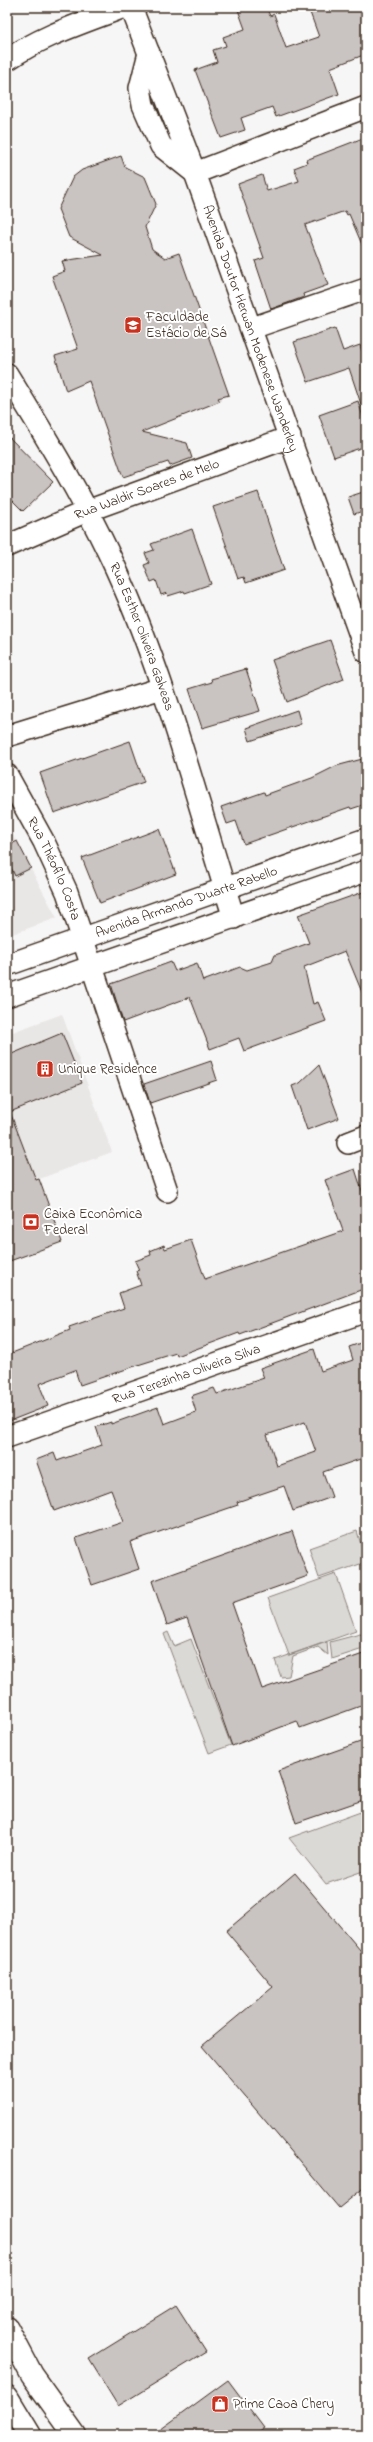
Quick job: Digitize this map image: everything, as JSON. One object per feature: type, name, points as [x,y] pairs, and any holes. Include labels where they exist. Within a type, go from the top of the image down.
[{"type":"main road","points":[[7,2328],[32,2375],[75,2435]]},
{"type":"main road","points":[[7,2397],[30,2435]]},
{"type":"street","points":[[7,60],[28,45],[124,7]]},
{"type":"street","name":"Avenida Doutor Herwan Modenese Wanderley","points":[[131,7],[195,173],[252,328],[364,642]]},
{"type":"street","points":[[195,173],[366,107]]},
{"type":"street","points":[[252,328],[366,289]]},
{"type":"street","name":"Rua Esther Oliveira Galveas","points":[[7,374],[87,511],[116,569],[162,688],[234,918]]},
{"type":"street","name":"Rua Waldir Soares de Melo","points":[[7,546],[87,511],[290,438]]},
{"type":"street","points":[[7,736],[162,688]]},
{"type":"street","name":"Rua Théofilo Costa","points":[[7,775],[50,856],[67,892],[167,1190]]},
{"type":"street","name":"Avenida Armando Duarte Rabello","points":[[7,965],[83,940],[224,888],[366,839]]},
{"type":"street","name":"Avenida Armando Duarte Rabello","points":[[7,996],[366,871]]},
{"type":"street","name":"Rua Terezinha Oliveira Silva","points":[[7,1437],[366,1311]]},
{"type":"shaded area","points":[[7,824],[57,918],[7,936]]},
{"type":"shaded area","points":[[62,1014],[112,1152],[7,1191],[7,1034]]},
{"type":"shaded area","points":[[357,1531],[366,1562],[319,1578],[309,1548]]},
{"type":"shaded area","points":[[336,1574],[356,1631],[289,1655],[268,1598]]},
{"type":"shaded area","points":[[168,1632],[174,1646],[191,1639],[231,1745],[209,1753],[164,1634]]},
{"type":"shaded area","points":[[360,1634],[366,1635],[366,1648],[332,1659],[330,1642]]},
{"type":"shaded area","points":[[327,1642],[328,1655],[318,1647],[293,1656],[289,1676],[281,1677],[275,1660]]},
{"type":"shaded area","points":[[366,1810],[366,1870],[326,1884],[289,1838]]},
{"type":"building","points":[[237,7],[266,7],[270,16],[274,14],[286,48],[319,37],[308,7],[366,7],[366,54],[330,68],[339,94],[276,117],[272,107],[241,118],[245,130],[221,138],[195,70],[217,62],[213,50],[226,46],[223,37],[245,29]]},
{"type":"building","points":[[363,138],[366,146],[366,254],[349,214],[347,215],[345,211],[305,225],[328,285],[303,294],[304,297],[271,309],[255,261],[264,258],[238,184],[262,175],[267,191],[299,181],[294,168],[307,163],[306,160]]},
{"type":"building","name":"Faculdade Estácio de Sá","points":[[121,156],[125,167],[145,177],[156,204],[145,227],[152,249],[165,258],[179,253],[229,395],[218,398],[220,401],[142,432],[187,443],[192,458],[170,466],[168,462],[123,477],[89,381],[66,391],[55,356],[78,349],[52,276],[65,271],[62,261],[103,255],[69,237],[58,209],[73,177],[82,170]]},
{"type":"building","points":[[335,328],[343,351],[360,345],[362,351],[366,350],[366,410],[363,410],[349,368],[308,382],[294,342]]},
{"type":"building","points":[[358,401],[366,426],[366,446],[334,457],[319,415]]},
{"type":"building","points":[[7,435],[53,482],[23,511],[7,495]]},
{"type":"building","points":[[366,491],[366,510],[354,514],[348,497]]},
{"type":"building","points":[[258,492],[284,570],[246,583],[244,577],[238,579],[213,507]]},
{"type":"building","points":[[192,529],[211,584],[185,593],[184,591],[168,596],[167,593],[161,595],[156,580],[151,582],[144,565],[149,563],[145,553],[154,550],[151,544]]},
{"type":"building","points":[[330,640],[344,679],[287,702],[272,660]]},
{"type":"building","points":[[246,669],[260,711],[202,728],[189,689],[212,682],[211,679]]},
{"type":"building","points":[[297,710],[301,724],[250,741],[246,728]]},
{"type":"building","points":[[130,741],[144,782],[54,813],[40,773]]},
{"type":"building","points":[[366,758],[366,804],[351,809],[350,807],[244,844],[236,821],[227,824],[221,807],[264,792],[265,795],[312,778],[336,766]]},
{"type":"building","points":[[159,829],[176,874],[100,903],[82,858]]},
{"type":"building","points":[[17,841],[31,868],[15,876],[7,859],[7,847]]},
{"type":"building","points":[[366,891],[366,1002],[345,951],[304,967],[313,1004],[318,1002],[326,1021],[244,1051],[239,1038],[210,1049],[190,997],[123,1022],[111,984],[171,962],[175,971],[197,963],[203,981],[240,967],[247,970],[272,962],[275,955],[309,943],[298,915]]},
{"type":"building","points":[[62,1033],[82,1083],[10,1112],[36,1180],[39,1179],[62,1242],[7,1262],[7,1056]]},
{"type":"building","points":[[211,1061],[217,1080],[150,1103],[144,1084]]},
{"type":"building","points":[[319,1065],[339,1118],[307,1130],[292,1086],[300,1083]]},
{"type":"building","points":[[355,1169],[366,1203],[366,1288],[240,1335],[239,1333],[177,1356],[176,1353],[80,1385],[75,1370],[39,1384],[48,1406],[7,1422],[7,1355],[70,1330],[69,1327],[124,1308],[119,1293],[141,1285],[136,1271],[139,1270],[135,1261],[151,1255],[150,1251],[164,1245],[165,1249],[191,1240],[205,1279],[343,1231],[325,1180]]},
{"type":"building","points":[[366,1341],[366,1457],[323,1472],[332,1497],[293,1511],[284,1486],[237,1502],[238,1505],[130,1542],[139,1569],[92,1585],[76,1538],[123,1522],[111,1490],[54,1511],[36,1460],[54,1453],[57,1461],[102,1445],[96,1427],[111,1422],[111,1424],[158,1407],[164,1424],[196,1412],[191,1396],[214,1388],[217,1394],[264,1378],[260,1368],[314,1349],[321,1371],[353,1360],[349,1347]],"holes":[[[305,1422],[316,1452],[277,1466],[267,1435]]]},
{"type":"building","points":[[292,1531],[308,1576],[232,1603],[262,1689],[366,1653],[366,1704],[300,1728],[297,1721],[232,1746],[187,1618],[167,1625],[152,1581]]},
{"type":"building","points":[[366,1740],[366,1799],[296,1823],[278,1771]]},
{"type":"building","points":[[295,1873],[366,1957],[366,2186],[339,2208],[202,2046],[273,1987],[226,1931]]},
{"type":"building","points":[[176,2305],[206,2352],[118,2406],[89,2359]]},
{"type":"building","name":"Prime Caoa Chery","points":[[228,2380],[264,2428],[253,2435],[153,2435]]},
{"type":"place","name":"Faculdade Estácio de Sá","points":[[133,325]]},
{"type":"place","name":"Unique Residence","points":[[45,1069]]},
{"type":"place","name":"Caixa Econômica Federal","points":[[31,1222]]},
{"type":"place","name":"Prime Caoa Chery","points":[[220,2404]]}]
